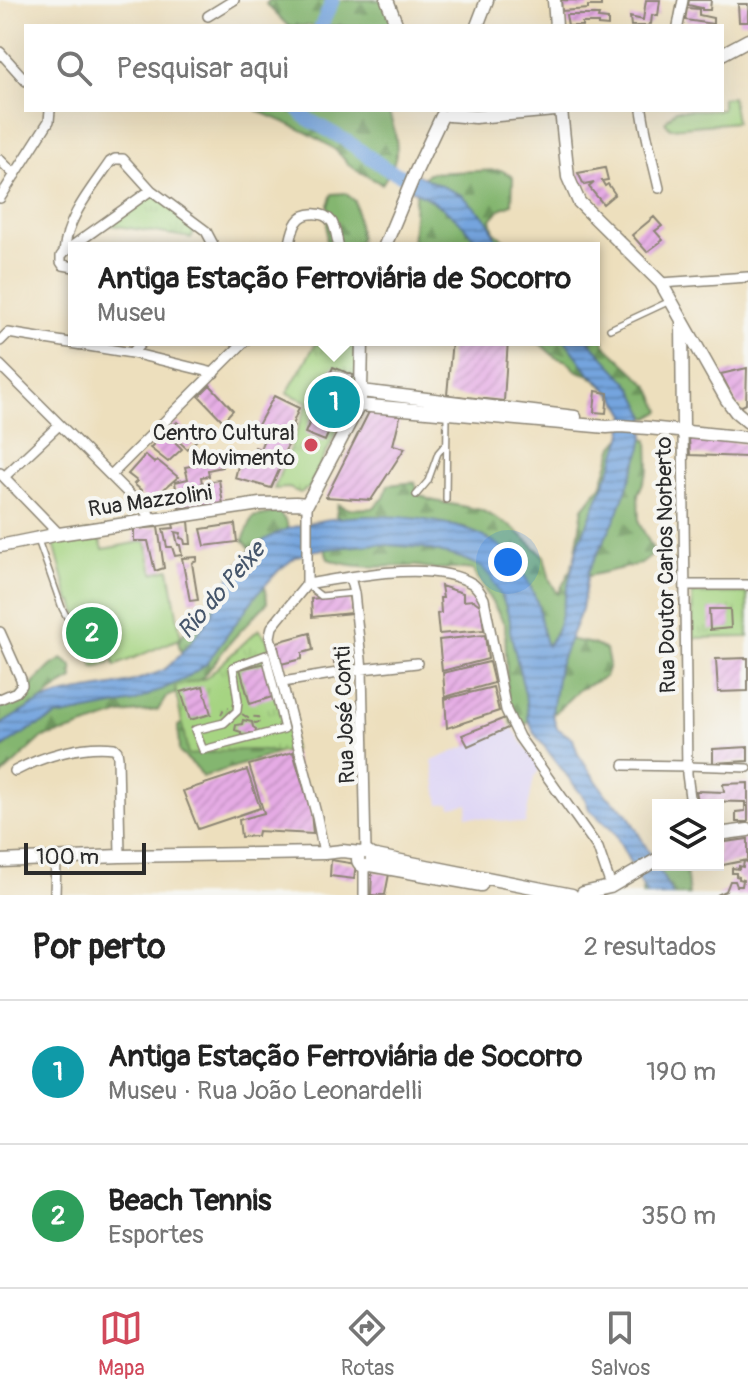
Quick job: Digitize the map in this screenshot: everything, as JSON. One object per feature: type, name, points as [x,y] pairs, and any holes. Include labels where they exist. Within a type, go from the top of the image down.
[{"type":"street","points":[[208,16],[234,0]]},
{"type":"street","points":[[387,0],[396,24]]},
{"type":"street","points":[[478,24],[487,0]]},
{"type":"street","points":[[554,0],[556,24]]},
{"type":"street","points":[[678,24],[683,0]]},
{"type":"street","points":[[724,53],[748,40]]},
{"type":"street","points":[[0,52],[24,79]]},
{"type":"street","points":[[0,198],[49,121],[50,112]]},
{"type":"street","points":[[387,242],[442,117],[534,112]]},
{"type":"street","points":[[558,112],[568,177],[579,202],[661,283],[727,400],[748,422]]},
{"type":"street","points":[[642,112],[659,188]]},
{"type":"street","points":[[68,265],[60,259],[68,229],[110,162],[115,159],[123,159],[151,190],[206,231],[212,242]]},
{"type":"street","points":[[0,160],[15,175]]},
{"type":"street","points":[[78,242],[151,190]]},
{"type":"street","points":[[291,242],[296,223],[303,215],[313,214],[323,214],[332,222],[337,242]]},
{"type":"street","points":[[64,252],[68,249]]},
{"type":"street","points":[[661,283],[748,277]]},
{"type":"street","name":"Rua Doutor Carlos Norberto","points":[[682,323],[687,766],[690,799]]},
{"type":"street","points":[[0,341],[4,332],[68,342]]},
{"type":"street","points":[[89,346],[214,373]]},
{"type":"street","points":[[132,353],[138,346]]},
{"type":"street","points":[[112,474],[240,346]]},
{"type":"street","points":[[289,728],[283,682],[270,637],[272,627],[307,584],[307,509],[359,405],[362,346]]},
{"type":"street","points":[[683,353],[690,349],[700,350]]},
{"type":"street","points":[[0,365],[154,519]]},
{"type":"street","points":[[361,391],[411,404]]},
{"type":"street","points":[[359,405],[411,404],[564,420],[609,420],[622,426],[748,438]]},
{"type":"street","points":[[59,425],[2,475],[59,534]]},
{"type":"street","name":"Rua Mazzolini","points":[[0,546],[59,534],[260,504],[296,503],[307,509]]},
{"type":"street","points":[[307,584],[392,572],[417,572],[446,575],[476,586],[484,599],[506,710],[519,737],[598,848],[611,887]]},
{"type":"street","name":"Rua José Conti","points":[[350,577],[362,669],[364,895]]},
{"type":"street","points":[[686,585],[748,585]]},
{"type":"street","points":[[0,632],[22,685],[16,692],[0,699]]},
{"type":"street","points":[[289,728],[203,750],[195,730],[224,723],[237,711],[233,667],[266,655],[330,853]]},
{"type":"street","points":[[283,682],[417,663]]},
{"type":"street","points":[[15,771],[59,754],[102,746],[114,748],[118,757],[120,856]]},
{"type":"street","points":[[624,765],[748,768]]},
{"type":"street","points":[[724,833],[748,830]]},
{"type":"street","points":[[0,861],[342,851],[365,859],[538,895]]},
{"type":"street","points":[[55,895],[56,858]]},
{"type":"street","points":[[365,859],[579,895],[611,887],[652,863]]},
{"type":"lane","points":[[610,329],[670,301]]},
{"type":"lane","points":[[446,500],[448,408]]},
{"type":"lane","points":[[416,495],[428,481],[438,453],[446,444]]},
{"type":"lane","points":[[38,539],[62,608],[83,648]]},
{"type":"lane","points":[[307,584],[321,596],[354,593]]},
{"type":"shaded area","points":[[512,727],[540,769],[534,777],[525,824],[466,816],[468,804],[451,807],[450,803],[439,804],[432,761]]},
{"type":"green space","points":[[270,0],[390,0],[395,24],[286,24],[266,4]]},
{"type":"green space","points":[[732,97],[736,122],[670,128],[665,122],[674,112],[724,112],[724,98]]},
{"type":"green space","points":[[260,112],[389,112],[395,131],[396,157],[382,184],[351,166],[322,141]]},
{"type":"green space","points":[[501,170],[513,177],[512,204],[500,209],[491,219],[494,231],[507,242],[412,242],[415,198],[419,184],[428,173]]},
{"type":"green space","points":[[345,193],[355,201],[358,242],[326,242],[328,205],[332,194]]},
{"type":"green space","points":[[152,194],[197,226],[191,238],[110,225]]},
{"type":"green space","points":[[600,333],[605,345],[650,387],[661,411],[649,418],[589,375],[555,357],[543,346],[600,346]]},
{"type":"green space","name":"Centro Cultural Movimento","points":[[314,346],[359,346],[362,380],[309,488],[300,493],[289,488],[274,489],[308,402],[287,393]]},
{"type":"green space","points":[[623,436],[648,440],[649,469],[638,494],[639,523],[655,553],[641,564],[588,576],[576,586],[562,638],[606,650],[609,665],[605,677],[578,690],[555,713],[543,706],[525,725],[512,724],[508,711],[505,625],[473,570],[361,566],[328,559],[324,546],[346,535],[490,546],[465,528],[407,521],[349,523],[336,516],[338,504],[349,509],[373,508],[384,498],[388,485],[415,482],[418,494],[430,500],[481,510],[511,526],[544,556],[550,580],[558,594],[575,557],[583,508],[601,486],[614,446]]},
{"type":"green space","points":[[279,512],[287,523],[288,536],[261,579],[267,603],[204,676],[185,690],[167,696],[158,710],[121,714],[43,737],[0,777],[0,750],[41,719],[141,694],[182,655],[178,642],[193,619],[213,602],[251,549],[243,540],[253,517]]},
{"type":"green space","points":[[88,532],[90,541],[100,539],[103,549],[146,541],[153,573],[169,569],[181,638],[115,666],[99,618],[110,663],[94,668],[73,602],[70,602],[53,540]]},
{"type":"green space","points":[[747,593],[748,637],[693,638],[692,594]]},
{"type":"green space","points":[[259,629],[267,639],[294,750],[240,750],[188,755],[175,687],[206,678]]},
{"type":"green space","points":[[62,659],[72,666],[73,679],[0,732],[0,707]]},
{"type":"green space","points":[[189,719],[285,741],[279,753],[202,777],[198,769],[179,752],[178,726]]},
{"type":"green space","points":[[654,871],[686,871],[689,895],[642,895],[642,889]]},
{"type":"water","points":[[415,174],[462,195],[488,220],[497,242],[475,242],[458,220],[409,188]]},
{"type":"water","points":[[569,346],[594,346],[632,387],[645,413],[646,427],[642,447],[617,515],[588,572],[582,609],[559,665],[552,713],[557,728],[573,739],[578,754],[607,796],[627,813],[652,858],[652,871],[660,871],[673,895],[647,895],[614,832],[589,809],[585,799],[534,733],[528,718],[510,620],[491,577],[482,567],[424,548],[376,544],[316,550],[297,556],[258,593],[206,664],[185,679],[134,702],[56,717],[0,749],[0,725],[39,703],[56,696],[128,683],[165,669],[205,624],[227,582],[247,555],[259,544],[283,531],[313,522],[348,517],[422,519],[486,538],[508,553],[526,578],[538,605],[547,646],[557,631],[577,548],[622,437],[626,415],[615,397],[588,371]]},
{"type":"building","points":[[561,0],[601,1],[601,6],[562,11]]},
{"type":"building","points":[[646,0],[660,0],[658,16],[652,15],[651,24],[631,24],[630,17],[643,20]]},
{"type":"building","points":[[689,0],[711,0],[710,10],[688,5]]},
{"type":"building","points":[[738,4],[748,4],[748,22],[739,22]]},
{"type":"building","points":[[687,8],[699,9],[699,15],[713,18],[713,24],[685,20]]},
{"type":"building","points":[[566,15],[599,15],[598,18],[608,19],[608,24],[568,24]]},
{"type":"building","points":[[605,168],[608,180],[602,181],[615,194],[603,204],[589,187],[594,183],[584,185],[578,173]]},
{"type":"building","points":[[654,217],[662,226],[655,231],[663,240],[647,252],[632,235]]},
{"type":"building","points":[[451,346],[508,346],[504,401],[447,395]]},
{"type":"building","points":[[333,367],[353,375],[325,441],[305,433]]},
{"type":"building","points":[[747,368],[746,404],[737,405],[721,374]]},
{"type":"building","points":[[210,385],[233,410],[223,421],[199,396]]},
{"type":"building","points":[[596,391],[608,393],[606,413],[594,412]]},
{"type":"building","points":[[274,396],[299,408],[288,438],[291,440],[271,488],[235,478],[240,458],[248,461],[255,447],[260,449],[264,439],[253,434]]},
{"type":"building","points":[[372,406],[402,409],[393,445],[405,448],[371,500],[326,497]]},
{"type":"building","points":[[177,422],[196,441],[187,449],[168,431]]},
{"type":"building","points":[[165,432],[182,449],[168,462],[150,448]]},
{"type":"building","points":[[689,437],[747,444],[747,457],[690,455]]},
{"type":"building","points":[[145,455],[154,463],[157,460],[178,477],[149,502],[134,484],[137,481],[128,474]]},
{"type":"building","points":[[221,460],[222,467],[208,470],[209,476],[201,477],[202,483],[219,480],[223,504],[179,508],[175,482],[188,479],[185,467]]},
{"type":"building","points":[[189,521],[191,544],[185,544],[184,539],[180,538],[181,533],[175,532],[182,555],[175,556],[172,547],[167,547],[163,529]]},
{"type":"building","points":[[235,524],[237,542],[205,546],[201,529]]},
{"type":"building","points":[[158,527],[164,568],[155,571],[148,541],[134,541],[134,529]]},
{"type":"building","points":[[197,557],[197,561],[192,563],[198,600],[190,601],[182,558]]},
{"type":"building","points":[[441,586],[463,593],[463,601],[473,600],[481,606],[484,630],[439,634],[437,614],[441,613]]},
{"type":"building","points":[[349,595],[351,613],[312,617],[311,599]]},
{"type":"building","points":[[709,609],[730,609],[731,628],[710,630]]},
{"type":"building","points":[[310,633],[313,650],[302,653],[302,659],[281,664],[277,642]]},
{"type":"building","points":[[485,635],[488,659],[442,671],[439,640]]},
{"type":"building","points":[[346,648],[347,661],[334,663],[332,650]]},
{"type":"building","points":[[748,658],[748,691],[718,692],[716,659]]},
{"type":"building","points":[[489,662],[494,683],[445,697],[443,673]]},
{"type":"building","points":[[266,663],[275,696],[250,704],[240,669]]},
{"type":"building","points":[[203,686],[211,714],[190,720],[181,692]]},
{"type":"building","points":[[493,687],[499,711],[447,728],[445,699]]},
{"type":"building","points":[[505,718],[510,727],[468,746],[462,735]]},
{"type":"building","points":[[243,720],[252,722],[255,734],[241,735],[235,730]]},
{"type":"building","points":[[748,747],[748,761],[713,763],[713,749]]},
{"type":"building","points":[[293,752],[311,812],[313,834],[258,831],[257,836],[241,837],[239,820],[264,813],[249,765]]},
{"type":"building","points":[[247,770],[260,808],[198,829],[183,791]]},
{"type":"building","points":[[748,783],[748,822],[736,822],[736,812],[745,811],[745,802],[698,799],[696,791],[724,792],[723,784]]},
{"type":"building","points":[[748,839],[748,860],[724,865],[724,842]]},
{"type":"building","points":[[331,860],[356,864],[354,879],[330,876]]},
{"type":"building","points":[[744,861],[748,862],[748,895],[717,895],[726,891],[730,881],[742,886],[743,880],[732,873],[732,868],[743,867]]},
{"type":"building","points":[[372,871],[389,874],[385,895],[371,895]]},
{"type":"waterway","points":[[322,24],[333,0]]},
{"type":"waterway","points":[[301,112],[385,168],[422,185]]},
{"type":"place","name":"Antiga Estação Ferroviária de Socorro","points":[[334,402]]},
{"type":"place","name":"Centro Cultural Movimento","points":[[311,445]]},
{"type":"place","name":"Beach Tennis","points":[[92,633]]},
{"type":"water label","name":"Rio do Peixe","points":[[221,590]]}]
